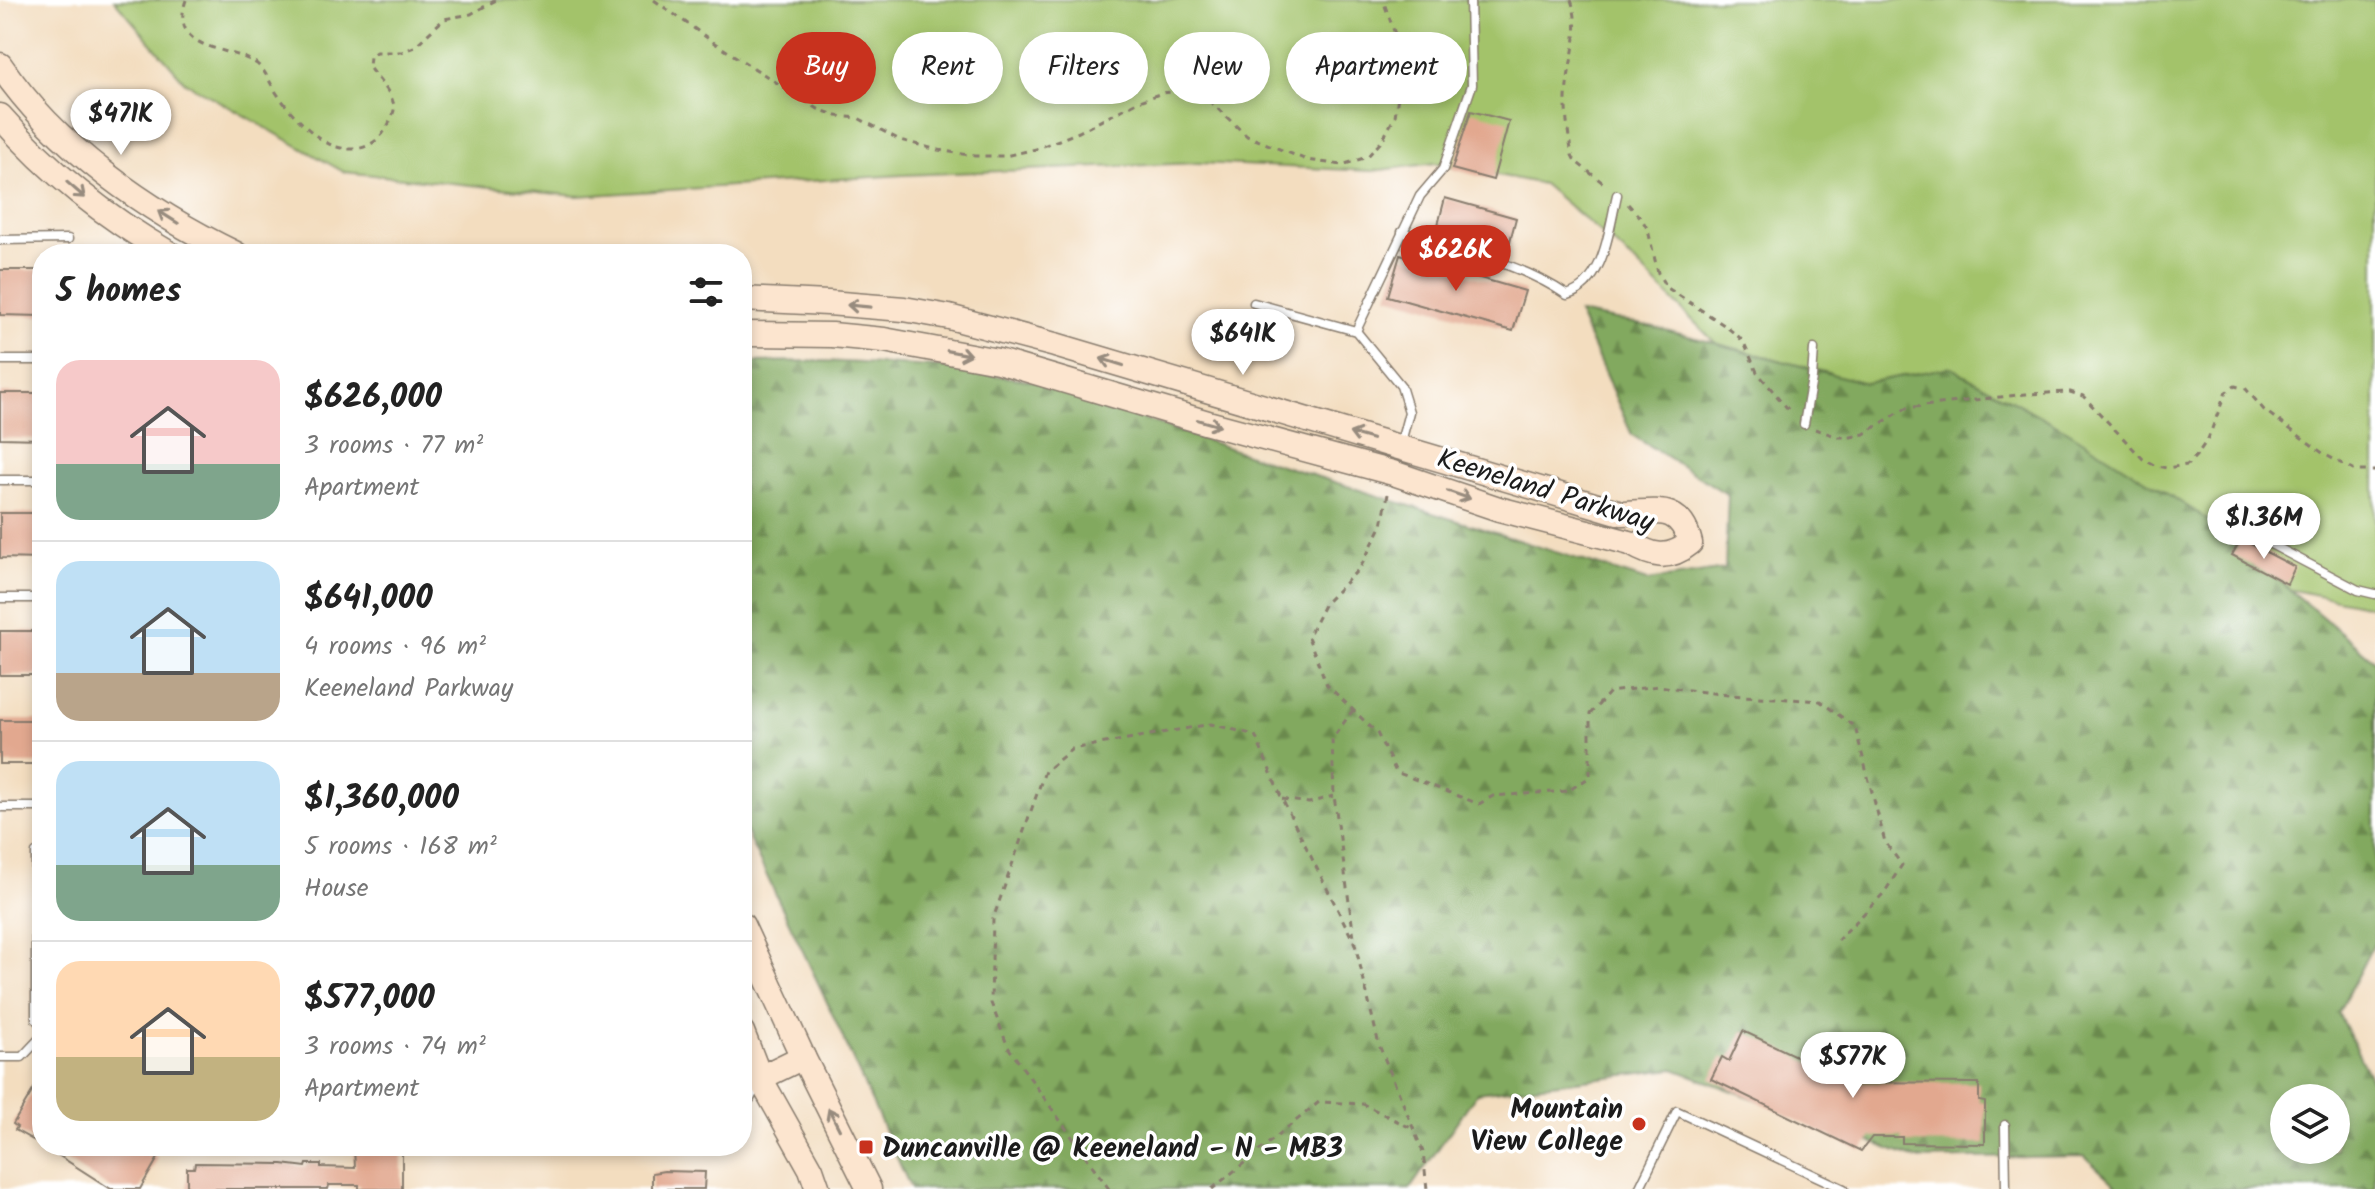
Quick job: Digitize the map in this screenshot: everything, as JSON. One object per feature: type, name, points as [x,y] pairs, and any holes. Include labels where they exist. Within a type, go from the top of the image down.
[{"type":"street","points":[[0,65],[47,121],[105,175],[215,244]]},
{"type":"street","points":[[0,116],[27,146],[86,199],[152,244]]},
{"type":"street","name":"Keeneland Parkway","points":[[752,300],[904,309],[949,317],[1055,345],[1621,513],[1663,512],[1675,515],[1686,528],[1690,543],[1676,553],[1647,553],[1630,543],[1499,509],[1393,473],[998,361],[871,339],[752,334]]},
{"type":"street","points":[[752,947],[869,1189]]},
{"type":"street","points":[[752,1077],[803,1057]]},
{"type":"street","points":[[752,1079],[811,1169],[818,1189]]},
{"type":"lane","points":[[1356,331],[1420,196],[1443,169],[1472,85],[1470,0]]},
{"type":"lane","points":[[1402,232],[1494,261],[1552,285],[1567,295],[1577,292],[1590,279],[1602,254],[1617,195]]},
{"type":"lane","points":[[0,240],[68,239]]},
{"type":"lane","points":[[1254,303],[1356,331],[1401,386],[1409,412],[1393,473]]},
{"type":"lane","points":[[1804,424],[1814,349]]},
{"type":"lane","points":[[0,360],[32,360]]},
{"type":"lane","points":[[0,480],[32,480]]},
{"type":"lane","points":[[2263,540],[2358,590],[2375,594]]},
{"type":"lane","points":[[0,598],[32,598]]},
{"type":"lane","points":[[0,807],[32,807]]},
{"type":"lane","points":[[0,1057],[22,1057],[32,1046]]},
{"type":"lane","points":[[1639,1189],[1677,1111],[1844,1189]]},
{"type":"lane","points":[[2005,1125],[2006,1189]]},
{"type":"path","points":[[186,0],[182,20],[198,43],[254,62],[267,73],[274,89],[309,130],[322,141],[355,149],[379,139],[385,133],[395,109],[392,98],[369,67],[370,56],[376,52],[402,52],[414,47],[444,19],[471,14],[496,0]]},
{"type":"path","points":[[654,0],[818,109],[837,116],[858,118],[900,140],[938,150],[975,156],[1005,156],[1036,149],[1079,132],[1137,102],[1162,93],[1182,91],[1203,95],[1247,136],[1307,160],[1342,165],[1367,157],[1382,141],[1395,116],[1401,51],[1383,0]]},
{"type":"path","points":[[1571,0],[1576,25],[1566,104],[1575,161],[1636,212],[1648,230],[1658,273],[1666,287],[1739,337],[1765,384],[1804,424],[1838,437],[1851,437],[1864,434],[1906,408],[2070,392],[2083,396],[2143,459],[2160,468],[2177,468],[2187,465],[2196,456],[2208,439],[2226,392],[2240,386],[2264,410],[2324,454],[2355,471],[2375,471]]},
{"type":"path","points":[[1393,473],[1382,525],[1360,568],[1325,603],[1308,637],[1327,685],[1377,733],[1396,772],[1479,804],[1493,796],[1568,791],[1590,777],[1590,714],[1610,692],[1658,686],[1729,695],[1820,701],[1855,727],[1885,842],[1902,865],[1884,893],[1838,940]]},
{"type":"path","points":[[1353,710],[1332,739],[1334,796],[1355,944],[1379,1045],[1423,1152],[1427,1189]]},
{"type":"path","points":[[1109,1189],[1008,1047],[991,1003],[993,919],[1045,771],[1072,749],[1211,724],[1255,735],[1282,799],[1355,944]]},
{"type":"path","points":[[1282,799],[1309,803],[1334,796]]},
{"type":"path","points":[[1212,1189],[1319,1102],[1363,1104],[1412,1128]]},
{"type":"green space","points":[[114,0],[2375,0],[2375,607],[2250,581],[1807,434],[1626,254],[1543,184],[1436,163],[1372,171],[1199,163],[903,175],[577,196],[344,172],[185,82]]},
{"type":"green space","points":[[1578,313],[1654,327],[1866,383],[1950,367],[2068,431],[2201,515],[2375,661],[2375,941],[2338,1013],[2375,1087],[2375,1189],[2120,1189],[2084,1156],[1916,1159],[1674,1069],[1477,1093],[1410,1189],[911,1189],[752,845],[752,362],[824,361],[938,367],[1034,381],[1243,453],[1647,581],[1725,569],[1728,495],[1632,435]]},
{"type":"building","points":[[1471,111],[1509,121],[1493,180],[1452,169]]},
{"type":"building","points":[[1445,198],[1516,218],[1509,245],[1438,225]]},
{"type":"building","points":[[1400,255],[1525,291],[1513,331],[1388,296]]},
{"type":"building","points":[[0,270],[32,270],[32,316],[0,315]]},
{"type":"building","points":[[0,393],[32,393],[32,439],[0,438]]},
{"type":"building","points":[[0,513],[32,513],[32,559],[0,558]]},
{"type":"building","points":[[2241,539],[2295,567],[2287,584],[2232,555]]},
{"type":"building","points":[[0,631],[32,631],[32,675],[0,675]]},
{"type":"building","points":[[0,720],[32,720],[32,764],[0,764]]},
{"type":"building","points":[[1743,1031],[1851,1082],[1979,1083],[1979,1101],[1985,1102],[1985,1144],[1902,1143],[1902,1137],[1872,1137],[1861,1151],[1711,1079],[1722,1057],[1729,1061]]},
{"type":"building","points":[[32,1092],[32,1139],[15,1130],[17,1127],[13,1124]]},
{"type":"building","points":[[60,1156],[158,1158],[140,1189],[111,1189]]},
{"type":"building","points":[[354,1156],[402,1156],[402,1189],[329,1185],[328,1189],[187,1189],[187,1168],[194,1168],[195,1163],[306,1167],[307,1164],[321,1164],[321,1167],[355,1168]]},
{"type":"building","points":[[705,1172],[704,1189],[652,1189],[652,1173]]},
{"type":"place","name":"Mountain View College","points":[[1639,1124]]},
{"type":"place","name":"Duncanville @ Keeneland - N - MB3","points":[[866,1147]]}]
